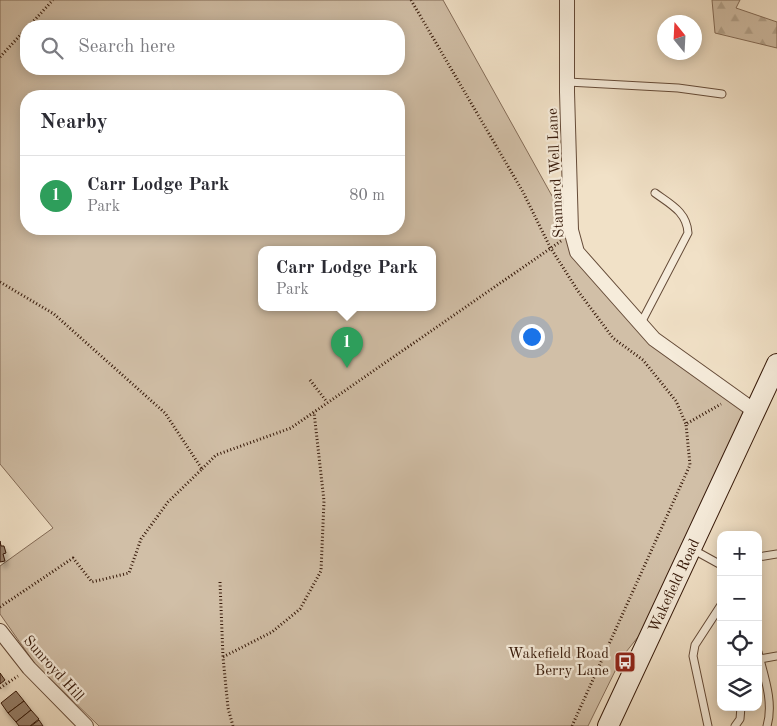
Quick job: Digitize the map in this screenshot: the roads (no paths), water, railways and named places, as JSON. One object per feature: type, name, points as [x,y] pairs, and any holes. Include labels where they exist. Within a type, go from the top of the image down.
[{"type":"main road","name":"Wakefield Road","points":[[608,726],[777,364]]},
{"type":"street","name":"Stannard Well Lane","points":[[567,0],[573,235],[577,252],[654,339],[756,412]]},
{"type":"street","name":"Sunroyd Hill","points":[[0,630],[29,668],[86,726]]},
{"type":"lane","points":[[568,82],[678,88],[722,94]]},
{"type":"lane","points":[[640,325],[688,232],[688,226],[681,212],[655,193]]},
{"type":"lane","points":[[691,549],[717,563]]},
{"type":"lane","points":[[762,556],[777,554]]},
{"type":"lane","points":[[708,726],[693,656],[695,645],[717,612]]},
{"type":"lane","points":[[762,656],[777,656]]},
{"type":"lane","points":[[761,666],[770,710],[767,726]]},
{"type":"lane","points":[[735,726],[740,719],[740,711]]},
{"type":"place","name":"Carr Lodge Park","points":[[347,368]]},
{"type":"place","name":"Wakefield Road Berry Lane","points":[[625,662]]}]
